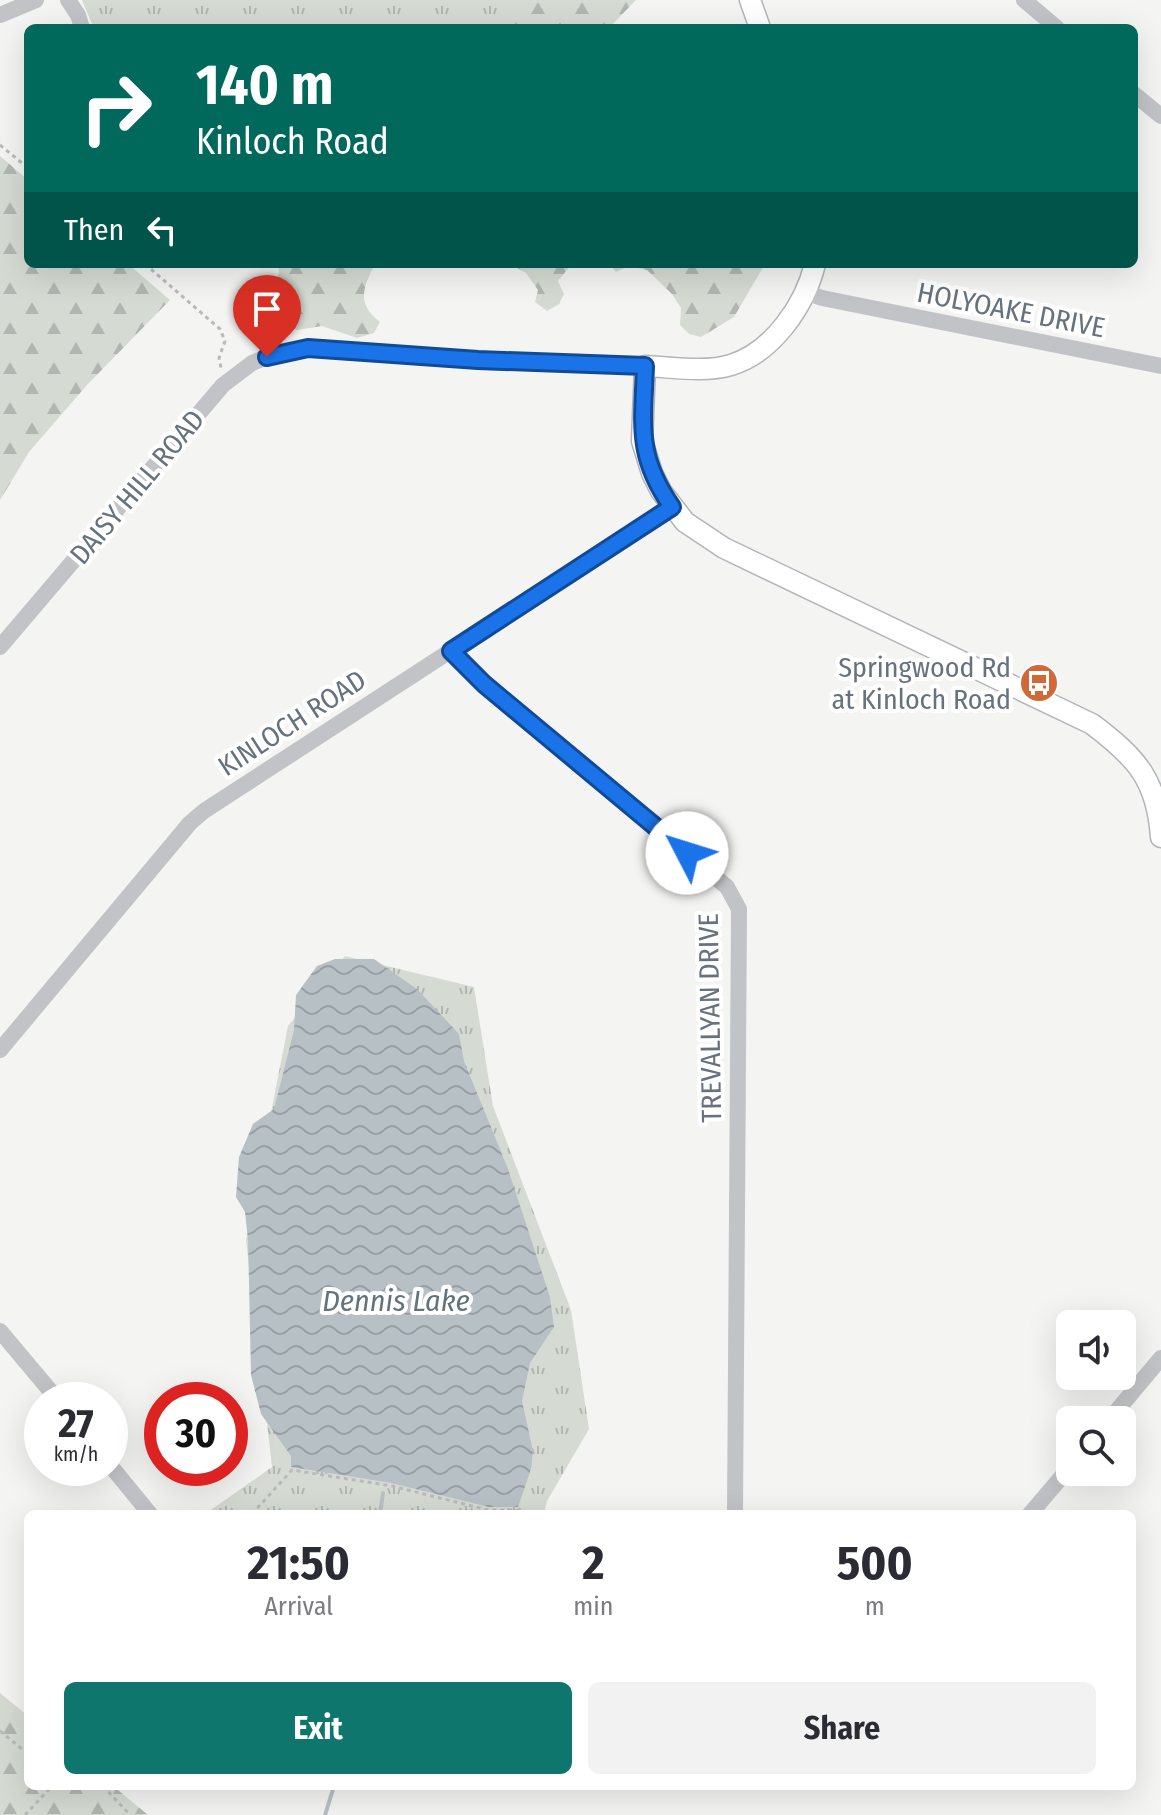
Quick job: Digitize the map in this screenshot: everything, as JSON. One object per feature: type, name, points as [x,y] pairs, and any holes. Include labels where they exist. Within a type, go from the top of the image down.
[{"type":"main road","points":[[750,0],[759,24]]},
{"type":"main road","name":"DAISY HILL ROAD","points":[[645,366],[707,368],[731,365],[760,348],[789,320],[805,292],[814,268]]},
{"type":"main road","points":[[645,366],[642,441],[652,473],[672,507],[699,533],[724,548],[1092,724],[1122,746],[1147,777],[1159,807],[1161,837]]},
{"type":"street","points":[[0,15],[36,0]]},
{"type":"street","points":[[68,0],[81,24]]},
{"type":"street","points":[[1024,0],[1052,24]]},
{"type":"street","points":[[1138,97],[1161,116]]},
{"type":"street","name":"HOLYOAKE DRIVE","points":[[805,292],[822,298],[1161,366]]},
{"type":"street","name":"DAISY HILL ROAD","points":[[0,647],[223,385],[259,360],[308,348],[478,360],[645,366]]},
{"type":"street","name":"KINLOCH ROAD","points":[[0,1050],[190,823],[204,811],[672,507]]},
{"type":"street","name":"TREVALLYAN DRIVE","points":[[451,651],[484,684],[727,887],[739,909],[735,1510]]},
{"type":"street","points":[[0,1331],[43,1382]]},
{"type":"street","points":[[1121,1406],[1161,1358]]},
{"type":"street","points":[[1033,1510],[1056,1483]]},
{"type":"street","points":[[127,1486],[147,1510]]},
{"type":"path","points":[[0,145],[24,165]]},
{"type":"path","points":[[150,268],[220,329],[225,341],[219,358],[221,372]]},
{"type":"path","points":[[256,1510],[292,1470],[392,1486],[488,1510],[517,1510]]},
{"type":"path","points":[[0,1731],[24,1751]]},
{"type":"path","points":[[25,1815],[48,1790]]},
{"type":"path","points":[[107,1790],[130,1815]]},
{"type":"green space","points":[[82,0],[636,0],[613,24],[92,24]]},
{"type":"green space","points":[[82,0],[522,0],[503,24],[92,24]]},
{"type":"green space","points":[[0,156],[24,177],[24,268],[133,268],[170,300],[87,385],[29,452],[0,500]]},
{"type":"green space","points":[[278,268],[373,268],[364,295],[367,308],[380,322],[374,333],[357,338],[322,326],[297,330],[269,323],[269,295]]},
{"type":"green space","points":[[517,268],[568,268],[558,281],[564,294],[559,304],[547,311],[535,302],[538,290],[526,273]]},
{"type":"green space","points":[[638,268],[763,268],[734,317],[701,337],[689,334],[680,325],[681,308],[672,294],[647,270]]},
{"type":"green space","name":"Dennis Lake","points":[[345,956],[474,987],[493,1106],[571,1310],[589,1429],[547,1501],[545,1510],[211,1510],[272,1467],[246,1240],[288,1026]]},
{"type":"green space","points":[[0,1693],[24,1713],[24,1790],[118,1790],[148,1815],[0,1815]]},
{"type":"water","name":"Dennis Lake","points":[[335,959],[374,959],[417,989],[459,1034],[464,1061],[508,1169],[550,1297],[554,1327],[530,1363],[522,1401],[533,1451],[531,1469],[518,1507],[489,1507],[391,1483],[291,1467],[291,1456],[261,1414],[251,1375],[248,1239],[245,1212],[236,1197],[239,1157],[253,1124],[274,1109],[294,1030],[296,995],[317,966]]},
{"type":"waterway","points":[[381,1510],[383,1493]]},
{"type":"waterway","points":[[325,1815],[333,1790]]},
{"type":"place","name":"Springwood Rd at Kinloch Road","points":[[1039,683]]},
{"type":"route","points":[[267,357],[308,348],[478,360],[645,366],[642,441],[652,473],[672,507],[451,651],[484,684],[687,853]]}]
